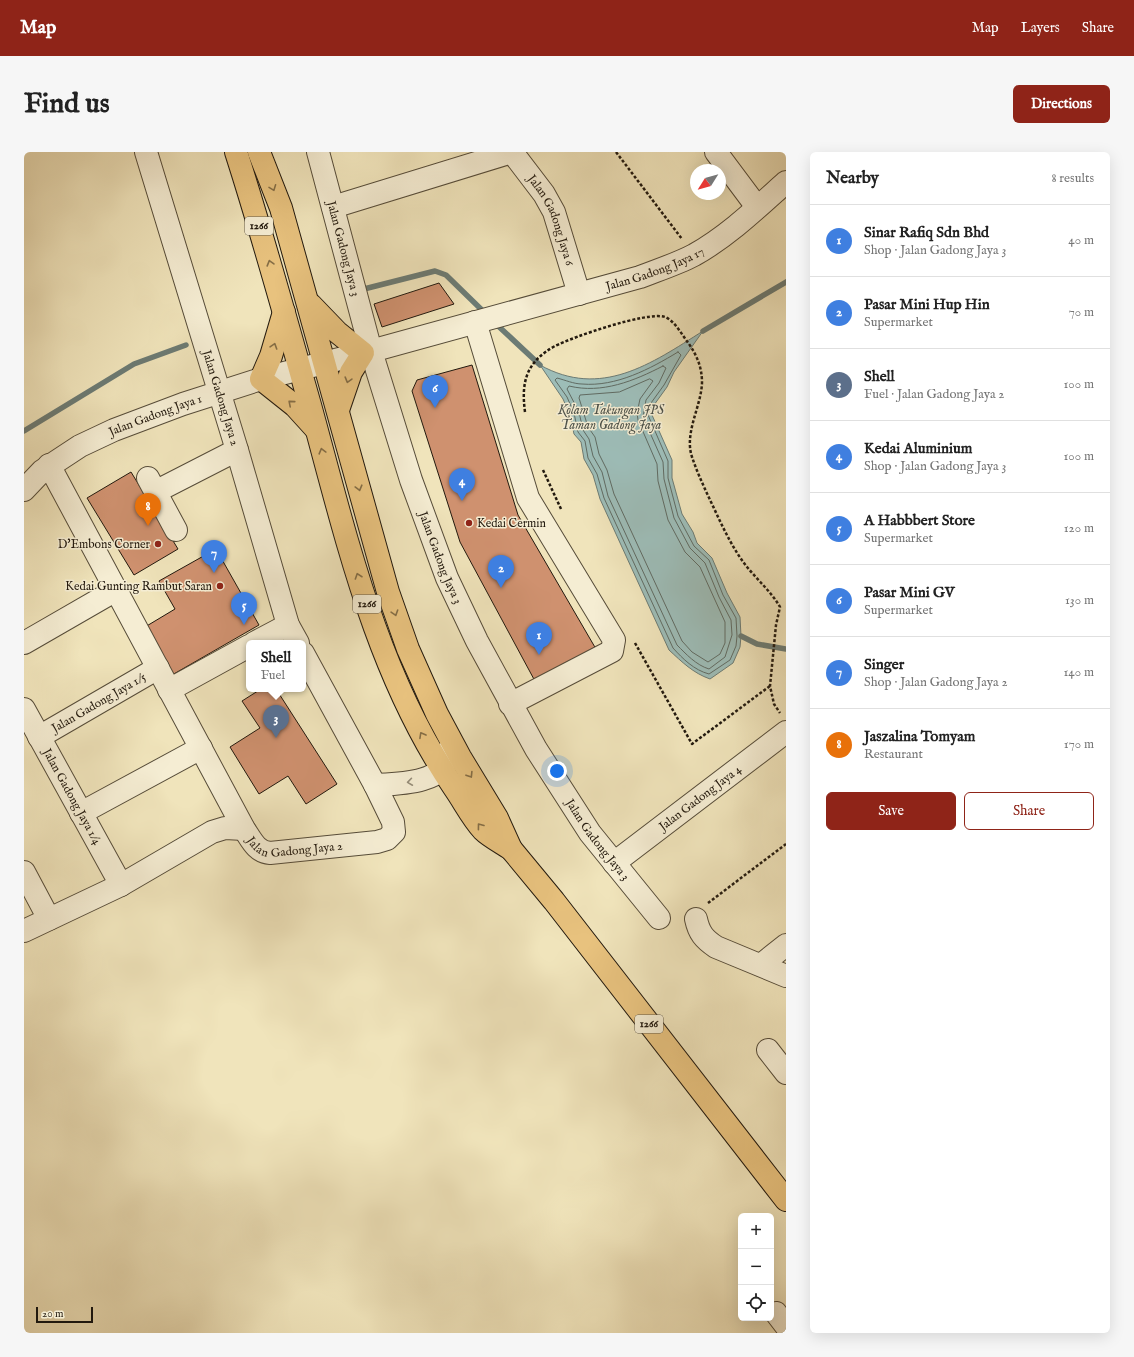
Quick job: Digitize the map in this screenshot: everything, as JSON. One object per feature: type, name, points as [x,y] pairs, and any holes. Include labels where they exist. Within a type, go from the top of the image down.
[{"type":"main road","name":"1266","points":[[236,152],[284,312],[349,550],[386,657],[417,725],[441,769],[483,830],[511,849]]},
{"type":"main road","name":"1266","points":[[259,152],[281,208],[338,410],[373,542],[398,624],[419,677],[444,729],[497,818],[511,849],[554,901],[786,1200]]},
{"type":"main road","points":[[308,302],[337,332],[367,352],[351,372],[338,410]]},
{"type":"main road","points":[[284,312],[271,356],[261,379],[295,406],[317,430]]},
{"type":"street","name":"Jalan Gadong Jaya 2","points":[[146,152],[293,634]]},
{"type":"street","name":"Jalan Gadong Jaya 3","points":[[318,152],[354,282],[364,323],[367,352],[434,544],[474,634],[510,704],[562,791],[590,832],[659,918]]},
{"type":"street","points":[[333,207],[512,152]]},
{"type":"street","name":"Jalan Gadong Jaya 6","points":[[512,152],[544,194],[554,212],[579,294]]},
{"type":"street","points":[[716,152],[758,207]]},
{"type":"street","name":"Jalan Gadong Jaya 17","points":[[367,352],[640,277],[694,255],[710,246],[786,182]]},
{"type":"street","points":[[479,321],[528,498],[614,640],[612,651],[510,704]]},
{"type":"street","name":"Jalan Gadong Jaya 1","points":[[24,490],[49,465],[80,446],[114,430],[218,392],[261,379],[367,352]]},
{"type":"street","points":[[176,530],[152,485],[237,450]]},
{"type":"street","points":[[49,465],[244,829]]},
{"type":"street","points":[[24,644],[116,590]]},
{"type":"street","points":[[267,640],[293,634]]},
{"type":"street","points":[[169,690],[246,648]]},
{"type":"street","name":"Jalan Gadong Jaya 2","points":[[24,931],[121,885],[212,832],[224,828],[244,829],[256,846],[264,852],[377,842],[387,839],[394,832],[393,822],[375,785],[306,658]]},
{"type":"street","name":"Jalan Gadong Jaya 1/5","points":[[39,737],[158,668]]},
{"type":"street","name":"Jalan Gadong Jaya 1/4","points":[[24,709],[121,885]]},
{"type":"street","name":"Jalan Gadong Jaya 4","points":[[614,863],[784,724]]},
{"type":"street","points":[[375,785],[414,783],[441,769],[448,758],[444,729]]},
{"type":"street","points":[[81,813],[201,748]]},
{"type":"street","points":[[24,872],[49,919]]},
{"type":"street","points":[[696,919],[698,931],[706,941],[716,947],[786,976]]},
{"type":"street","points":[[761,965],[786,945]]},
{"type":"street","points":[[768,1050],[786,1073]]},
{"type":"path","points":[[616,152],[694,255]]},
{"type":"path","points":[[526,415],[524,384],[528,368],[541,356],[566,340],[604,327],[657,316],[666,317],[675,324],[696,355],[701,367],[702,384],[691,433],[691,456],[730,542],[758,582],[775,597],[780,608],[774,640],[770,686],[774,704],[784,724]]},
{"type":"path","points":[[542,468],[562,511]]},
{"type":"path","points":[[634,642],[692,744],[770,686]]},
{"type":"path","points":[[696,919],[699,910],[786,844]]},
{"type":"water","name":"Kolam Takungan JPS Taman Gadong Jaya","points":[[703,331],[674,372],[667,387],[654,405],[652,415],[672,460],[672,478],[682,514],[693,532],[697,543],[712,558],[727,593],[740,617],[740,647],[733,663],[710,679],[704,677],[683,663],[669,650],[600,499],[593,475],[584,459],[581,442],[574,434],[570,415],[563,399],[540,365],[562,375],[584,379],[605,378],[625,373],[645,365]]},
{"type":"building","points":[[439,283],[454,304],[382,327],[374,304]]},
{"type":"building","points":[[472,365],[518,515],[596,649],[536,683],[460,542],[412,391],[417,380]]},
{"type":"building","points":[[131,472],[178,549],[134,575],[87,498]]},
{"type":"building","points":[[216,549],[259,625],[172,675],[145,627],[175,609],[159,581]]},
{"type":"building","points":[[256,692],[278,692],[337,784],[306,804],[288,776],[259,794],[230,747],[260,728],[242,701]]},
{"type":"waterway","points":[[360,290],[435,271],[446,275],[486,314]]},
{"type":"waterway","points":[[703,331],[786,282]]},
{"type":"waterway","points":[[495,323],[540,365]]},
{"type":"waterway","points":[[24,431],[134,364],[186,345]]},
{"type":"waterway","points":[[741,636],[757,644],[786,649]]},
{"type":"place","name":"Pasar Mini GV","points":[[435,408]]},
{"type":"place","name":"Kedai Aluminium","points":[[462,501]]},
{"type":"place","name":"Kedai Cermin","points":[[469,523]]},
{"type":"place","name":"Jaszalina Tomyam","points":[[148,526]]},
{"type":"place","name":"D'Embons Corner","points":[[158,544]]},
{"type":"place","name":"Singer","points":[[214,573]]},
{"type":"place","name":"Kedai Gunting Rambut Saran","points":[[220,586]]},
{"type":"place","name":"Pasar Mini Hup Hin","points":[[501,588]]},
{"type":"place","name":"A Habbbert Store","points":[[244,625]]},
{"type":"place","name":"Sinar Rafiq Sdn Bhd","points":[[539,655]]},
{"type":"place","name":"Shell","points":[[276,738]]}]
